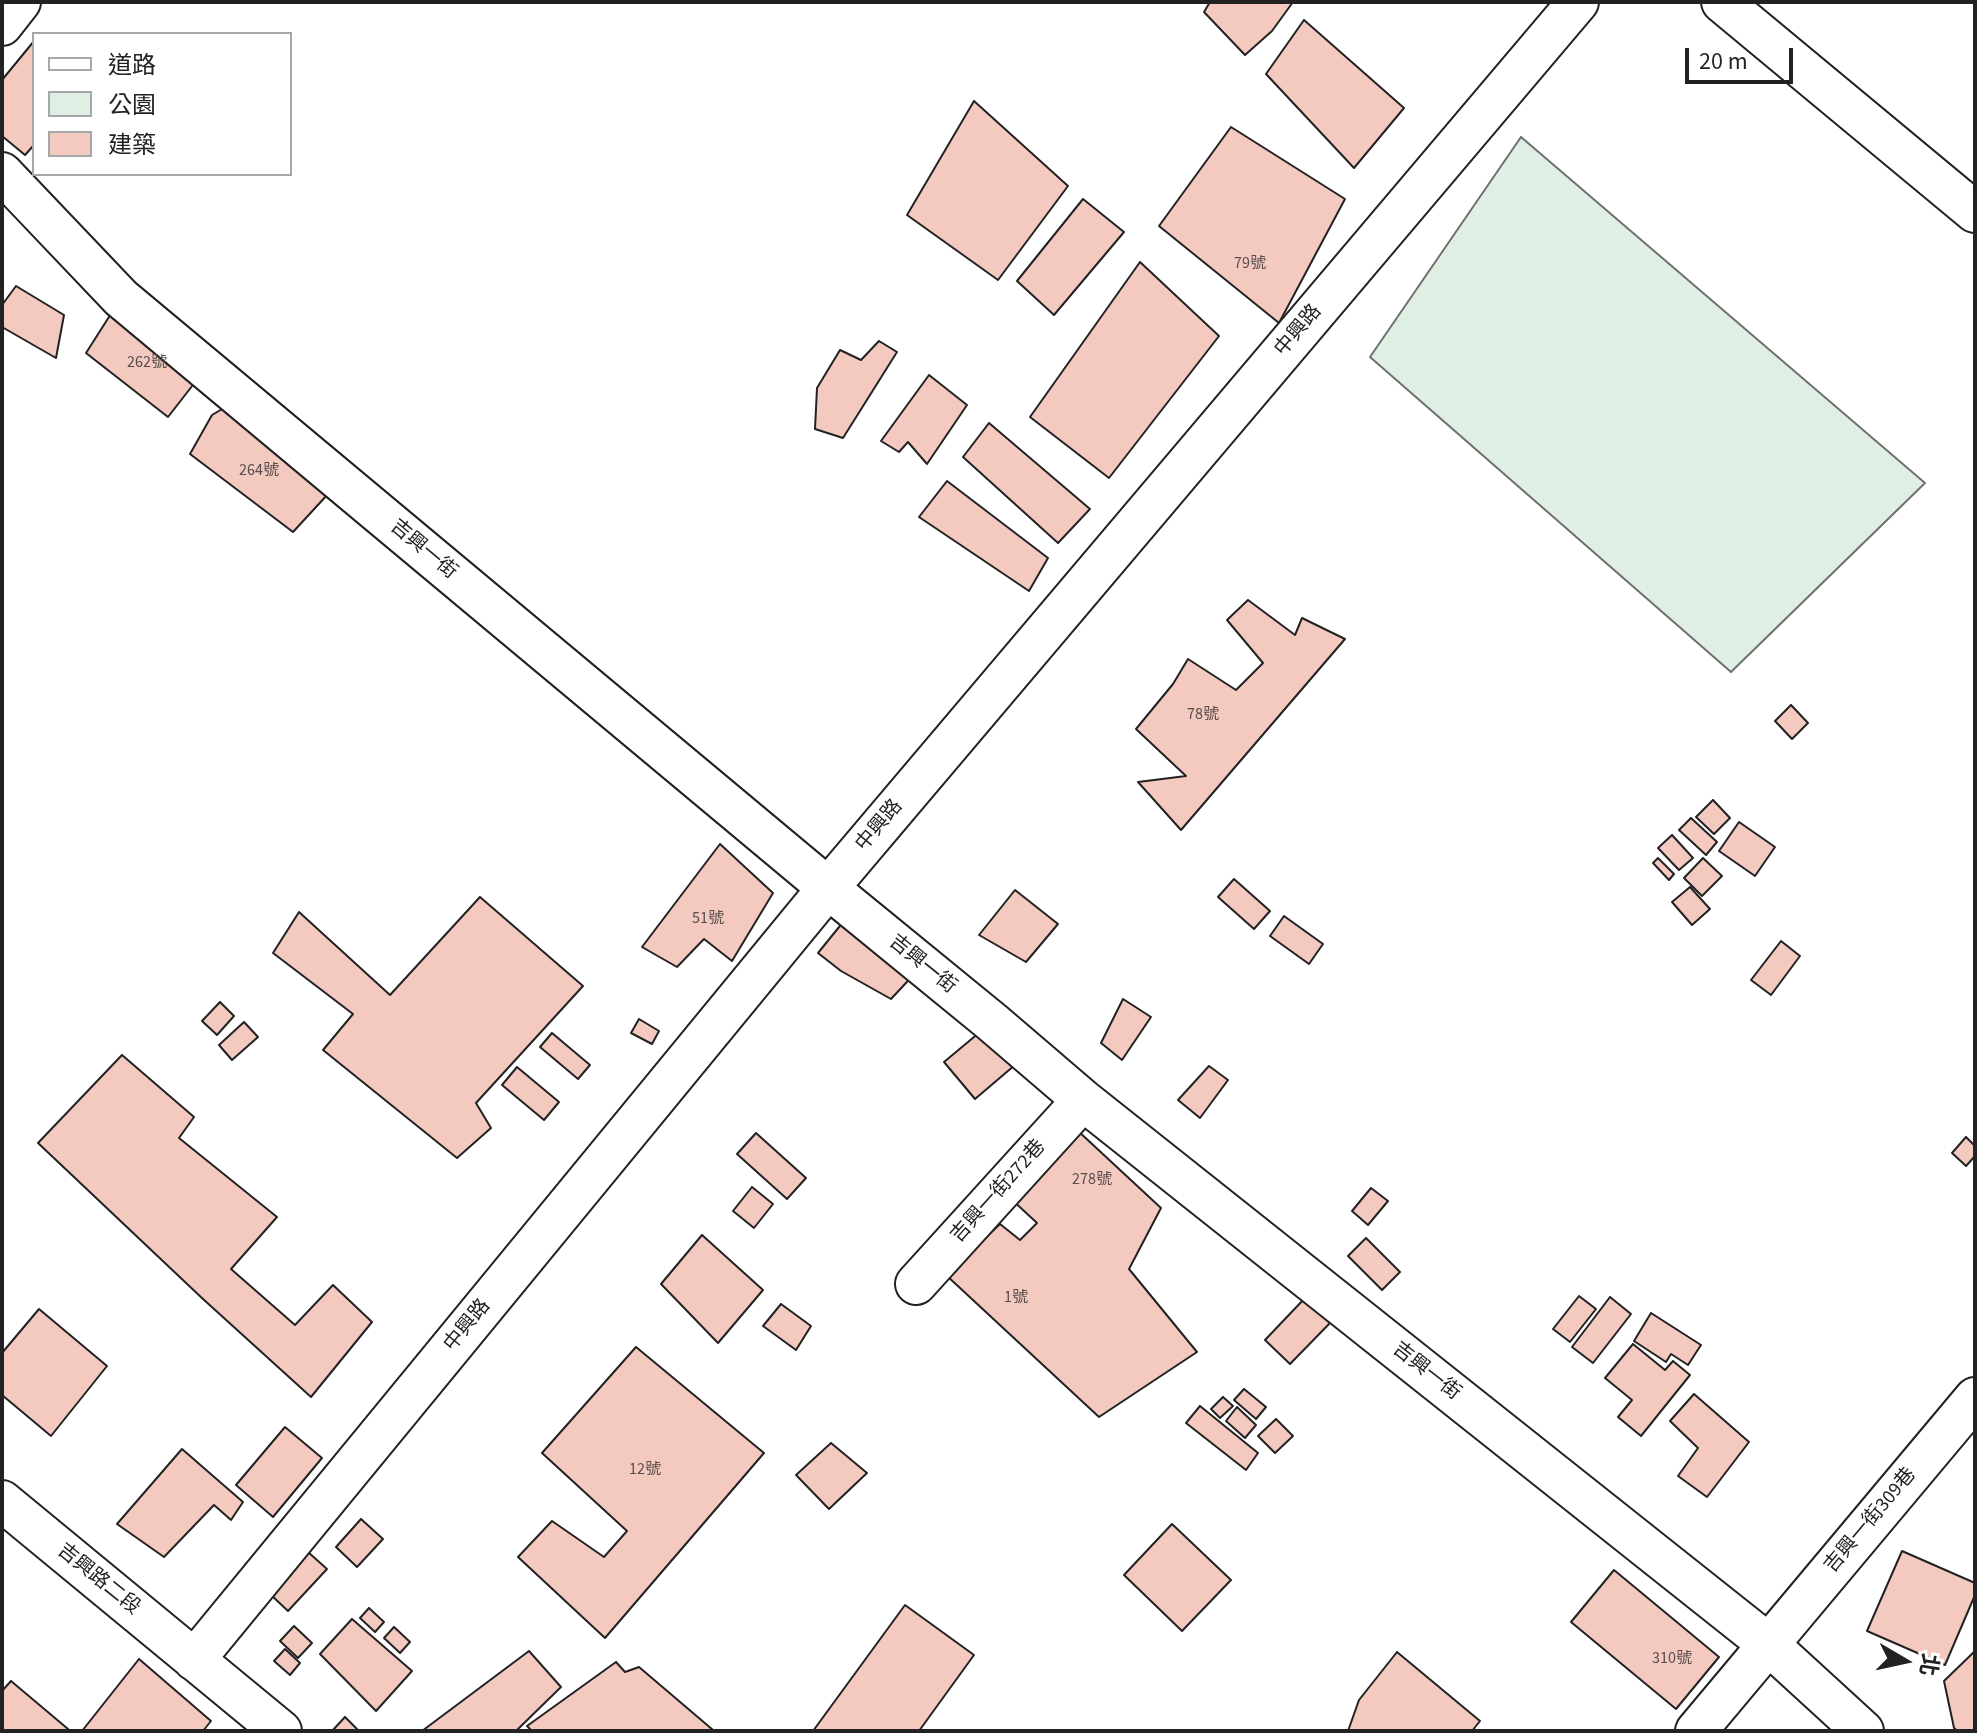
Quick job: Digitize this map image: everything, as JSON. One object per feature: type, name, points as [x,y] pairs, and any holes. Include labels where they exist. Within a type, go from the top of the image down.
[{"type":"street","points":[[2,25],[20,2]]},
{"type":"street","name":"中興路","points":[[194,1660],[828,888],[1578,2]]},
{"type":"street","points":[[1722,2],[1975,212]]},
{"type":"street","name":"吉興一街","points":[[2,173],[121,298],[1083,1100],[1768,1644],[1863,1731]]},
{"type":"street","name":"吉興一街272巷","points":[[916,1284],[1083,1100]]},
{"type":"street","name":"吉興一街309巷","points":[[1696,1731],[1975,1398]]},
{"type":"street","name":"吉興路二段","points":[[2,1501],[281,1731]]},
{"type":"green space","points":[[1521,137],[1925,483],[1731,672],[1370,357]]},
{"type":"building","points":[[1210,2],[1293,2],[1272,31],[1245,55],[1204,12]]},
{"type":"building","points":[[1304,20],[1404,108],[1354,168],[1266,74]]},
{"type":"building","points":[[32,43],[32,147],[25,155],[2,136],[2,80]]},
{"type":"building","points":[[974,101],[1068,186],[998,280],[907,215]]},
{"type":"building","points":[[1231,127],[1345,199],[1279,323],[1159,226]]},
{"type":"building","points":[[1083,199],[1124,232],[1054,315],[1017,281]]},
{"type":"building","points":[[1140,262],[1219,336],[1109,478],[1030,417]]},
{"type":"building","points":[[16,286],[64,315],[56,358],[2,327],[2,305]]},
{"type":"building","points":[[121,298],[196,381],[168,417],[86,353]]},
{"type":"building","points":[[879,341],[897,352],[843,438],[815,429],[817,388],[840,350],[861,360]]},
{"type":"building","points":[[929,375],[967,405],[927,464],[908,442],[899,452],[881,441]]},
{"type":"building","points":[[234,402],[340,481],[293,532],[190,454],[212,415]]},
{"type":"building","points":[[989,423],[1090,509],[1058,543],[963,457]]},
{"type":"building","points":[[947,481],[1048,558],[1029,591],[919,517]]},
{"type":"building","points":[[1248,600],[1295,635],[1302,618],[1345,639],[1181,830],[1138,782],[1186,776],[1136,729],[1173,684],[1188,659],[1236,690],[1263,663],[1227,620]]},
{"type":"building","points":[[1791,705],[1808,723],[1792,739],[1775,721]]},
{"type":"building","points":[[1713,800],[1730,818],[1714,834],[1696,817]]},
{"type":"building","points":[[1691,818],[1717,842],[1706,855],[1679,830]]},
{"type":"building","points":[[1739,822],[1775,847],[1755,876],[1719,851]]},
{"type":"building","points":[[1672,835],[1693,858],[1679,870],[1658,848]]},
{"type":"building","points":[[720,844],[773,893],[732,961],[704,939],[677,967],[642,947]]},
{"type":"building","points":[[1658,858],[1674,874],[1669,880],[1653,863]]},
{"type":"building","points":[[1703,858],[1722,876],[1702,896],[1684,878]]},
{"type":"building","points":[[1234,879],[1270,911],[1254,929],[1218,897]]},
{"type":"building","points":[[1690,887],[1710,909],[1692,925],[1672,902]]},
{"type":"building","points":[[1015,890],[1058,924],[1026,962],[979,935]]},
{"type":"building","points":[[480,897],[583,986],[476,1103],[491,1128],[457,1158],[323,1050],[353,1014],[273,953],[299,912],[390,995]]},
{"type":"building","points":[[852,911],[919,969],[891,999],[841,971],[818,953]]},
{"type":"building","points":[[1284,916],[1323,944],[1309,964],[1270,936]]},
{"type":"building","points":[[1781,941],[1800,956],[1771,995],[1751,980]]},
{"type":"building","points":[[1123,999],[1151,1017],[1122,1060],[1101,1043]]},
{"type":"building","points":[[220,1002],[234,1016],[217,1035],[202,1021]]},
{"type":"building","points":[[639,1019],[659,1031],[652,1044],[631,1033]]},
{"type":"building","points":[[244,1022],[258,1037],[232,1060],[219,1045]]},
{"type":"building","points":[[992,1022],[1022,1059],[975,1099],[944,1062]]},
{"type":"building","points":[[552,1033],[590,1065],[578,1079],[540,1047]]},
{"type":"building","points":[[122,1055],[194,1117],[179,1138],[277,1217],[231,1269],[295,1325],[333,1285],[372,1322],[311,1397],[38,1143]]},
{"type":"building","points":[[1209,1066],[1228,1080],[1200,1118],[1178,1100]]},
{"type":"building","points":[[517,1067],[559,1102],[544,1120],[502,1085]]},
{"type":"building","points":[[1077,1130],[1161,1208],[1129,1269],[1197,1352],[1099,1417],[946,1275],[1000,1224],[1020,1240],[1037,1223],[1009,1197]]},
{"type":"building","points":[[756,1133],[806,1178],[787,1199],[737,1154]]},
{"type":"building","points":[[1966,1137],[1975,1146],[1975,1156],[1966,1166],[1952,1153]]},
{"type":"building","points":[[752,1187],[773,1204],[754,1228],[733,1211]]},
{"type":"building","points":[[1371,1188],[1388,1201],[1368,1225],[1352,1211]]},
{"type":"building","points":[[702,1235],[763,1290],[718,1343],[661,1284]]},
{"type":"building","points":[[1366,1238],[1400,1272],[1382,1290],[1348,1256]]},
{"type":"building","points":[[1579,1296],[1596,1309],[1570,1342],[1553,1329]]},
{"type":"building","points":[[1610,1297],[1631,1314],[1593,1363],[1572,1347]]},
{"type":"building","points":[[1305,1298],[1330,1323],[1290,1364],[1265,1340]]},
{"type":"building","points":[[781,1304],[811,1326],[796,1350],[763,1326]]},
{"type":"building","points":[[39,1309],[107,1366],[51,1436],[2,1395],[2,1353]]},
{"type":"building","points":[[1651,1313],[1701,1345],[1688,1365],[1671,1354],[1666,1362],[1634,1341]]},
{"type":"building","points":[[1633,1344],[1665,1370],[1673,1361],[1690,1375],[1641,1436],[1618,1417],[1632,1400],[1605,1378]]},
{"type":"building","points":[[636,1347],[764,1453],[605,1638],[518,1557],[552,1521],[604,1557],[627,1531],[542,1453]]},
{"type":"building","points":[[1244,1389],[1266,1407],[1256,1419],[1234,1400]]},
{"type":"building","points":[[1694,1394],[1749,1442],[1707,1497],[1678,1476],[1698,1448],[1670,1421]]},
{"type":"building","points":[[1223,1397],[1233,1406],[1220,1418],[1211,1409]]},
{"type":"building","points":[[1200,1406],[1258,1453],[1246,1470],[1186,1423]]},
{"type":"building","points":[[1237,1407],[1256,1425],[1245,1438],[1226,1421]]},
{"type":"building","points":[[1276,1419],[1293,1436],[1275,1453],[1258,1436]]},
{"type":"building","points":[[285,1427],[322,1458],[273,1517],[236,1485]]},
{"type":"building","points":[[831,1443],[867,1473],[829,1509],[796,1475]]},
{"type":"building","points":[[182,1449],[243,1502],[231,1520],[214,1505],[164,1557],[117,1524]]},
{"type":"building","points":[[361,1519],[383,1539],[357,1567],[336,1547]]},
{"type":"building","points":[[1172,1524],[1231,1580],[1182,1631],[1124,1575]]},
{"type":"building","points":[[1902,1551],[1975,1583],[1975,1595],[1945,1665],[1867,1631]]},
{"type":"building","points":[[308,1552],[327,1569],[288,1611],[270,1594]]},
{"type":"building","points":[[1614,1570],[1719,1657],[1676,1709],[1571,1622]]},
{"type":"building","points":[[905,1605],[974,1655],[919,1731],[813,1731]]},
{"type":"building","points":[[369,1608],[384,1622],[375,1632],[360,1618]]},
{"type":"building","points":[[352,1619],[412,1671],[376,1711],[320,1654]]},
{"type":"building","points":[[294,1626],[312,1643],[298,1658],[280,1641]]},
{"type":"building","points":[[394,1627],[410,1642],[400,1653],[384,1638]]},
{"type":"building","points":[[285,1649],[300,1663],[290,1675],[274,1661]]},
{"type":"building","points":[[529,1651],[561,1687],[516,1731],[422,1731]]},
{"type":"building","points":[[1975,1651],[1975,1731],[1958,1731],[1954,1728],[1944,1681]]},
{"type":"building","points":[[1397,1652],[1480,1721],[1472,1731],[1348,1731],[1359,1700]]},
{"type":"building","points":[[139,1659],[211,1721],[203,1731],[82,1731]]},
{"type":"building","points":[[616,1662],[625,1672],[639,1667],[713,1730],[532,1731],[527,1726]]},
{"type":"building","points":[[11,1681],[68,1729],[2,1731],[2,1691]]},
{"type":"building","points":[[345,1717],[357,1729],[332,1731]]}]
